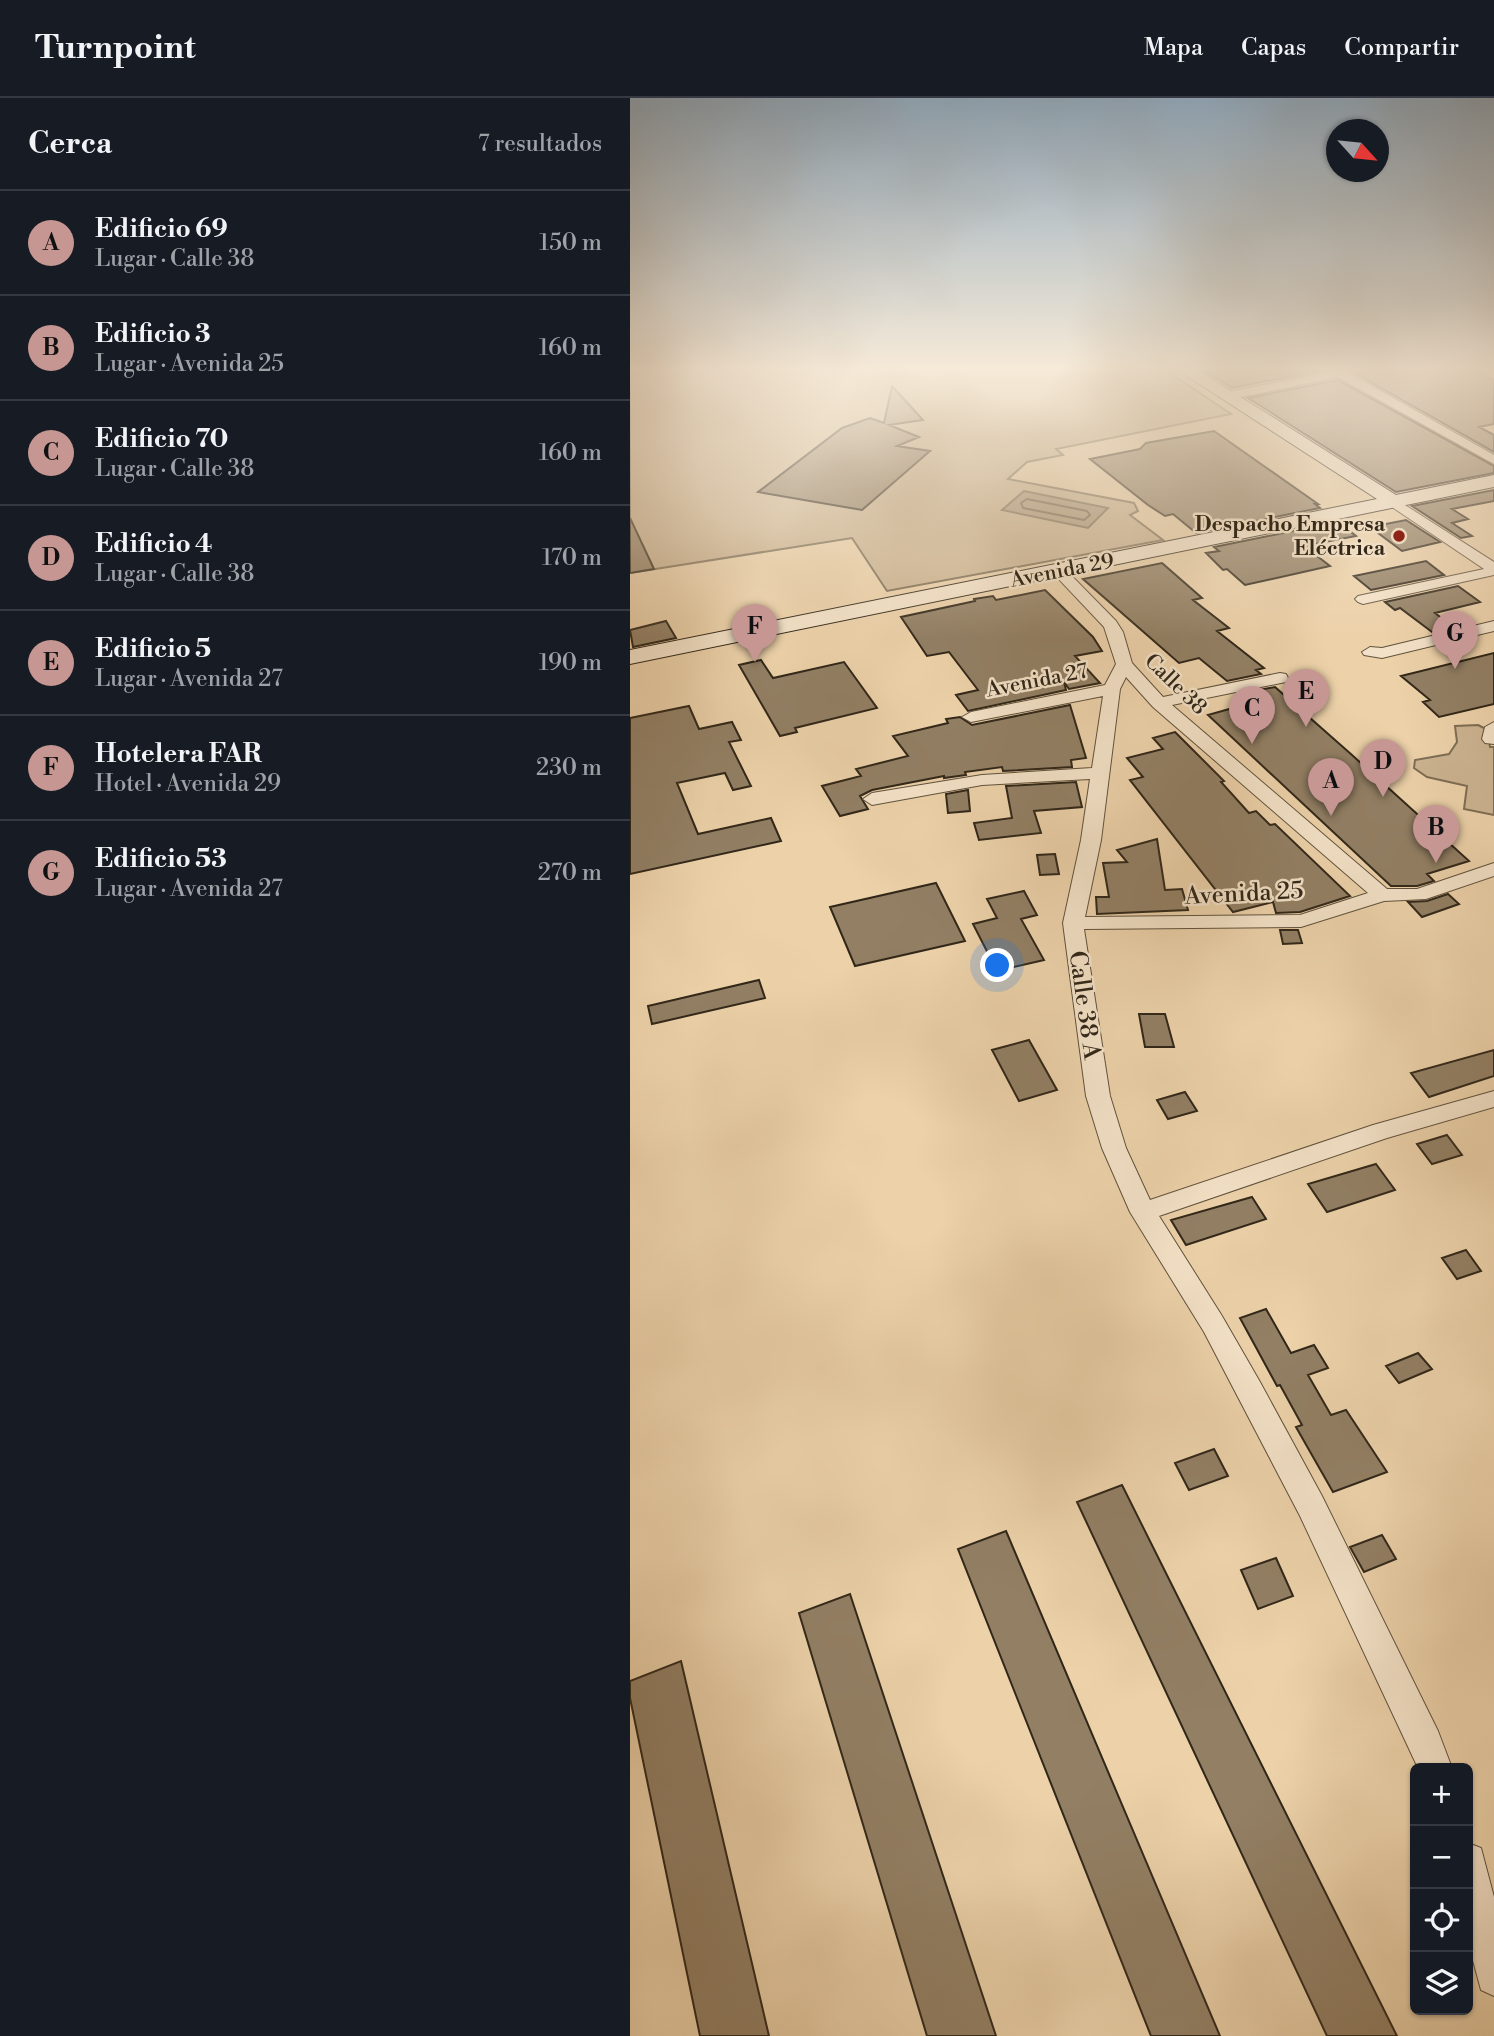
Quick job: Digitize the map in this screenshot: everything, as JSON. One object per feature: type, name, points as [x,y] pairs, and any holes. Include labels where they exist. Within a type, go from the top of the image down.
[{"type":"main road","points":[[1324,457],[1394,502]]},
{"type":"main road","name":"Avenida 29","points":[[630,657],[1494,481]]},
{"type":"street","points":[[1394,502],[1494,570]]},
{"type":"street","name":"Calle 38","points":[[1058,570],[1115,632],[1124,664],[1159,703],[1382,895]]},
{"type":"street","points":[[1363,599],[1494,570]]},
{"type":"street","points":[[1370,652],[1381,653],[1494,626]]},
{"type":"street","name":"Calle 38 A","points":[[1124,664],[1112,689],[1091,841],[1073,923],[1098,1096],[1114,1148],[1143,1212],[1213,1324],[1311,1506],[1433,1763]]},
{"type":"street","points":[[1159,703],[1280,678]]},
{"type":"street","name":"Avenida 27","points":[[971,717],[1112,689]]},
{"type":"street","points":[[872,799],[982,780],[1100,773]]},
{"type":"street","name":"Avenida 25","points":[[1073,923],[1301,920],[1382,895],[1419,895],[1494,869]]},
{"type":"street","points":[[1143,1212],[1381,1131],[1494,1099]]},
{"type":"street","points":[[1473,1883],[1494,1977]]},
{"type":"shaded area","points":[[630,457],[1050,457],[1027,462],[1008,479],[1134,503],[1138,511],[1130,515],[1163,540],[887,591],[852,538],[630,573]]},
{"type":"shaded area","points":[[1478,725],[1488,730],[1490,747],[1494,747],[1494,815],[1464,809],[1467,786],[1427,777],[1414,768],[1415,760],[1449,754],[1457,742],[1455,726]]},
{"type":"water","points":[[1024,491],[1108,508],[1088,528],[1002,510]]},
{"type":"building","points":[[803,457],[923,457],[862,510],[758,492]]},
{"type":"building","points":[[1252,457],[1320,508],[1196,533],[1173,514],[1165,516],[1148,505],[1090,459]]},
{"type":"building","points":[[1342,457],[1478,457],[1494,466],[1494,473],[1396,492]]},
{"type":"building","points":[[1494,490],[1494,501],[1452,509],[1468,519],[1452,523],[1472,536],[1461,538],[1412,506]]},
{"type":"building","points":[[630,518],[654,569],[630,573]]},
{"type":"building","name":"Despacho Empresa Eléctrica","points":[[1406,520],[1440,542],[1402,551],[1370,527]]},
{"type":"building","points":[[1338,522],[1356,536],[1304,546],[1330,566],[1245,585],[1227,569],[1223,570],[1206,553],[1219,551],[1214,547]]},
{"type":"building","points":[[1426,561],[1444,575],[1371,590],[1354,576]]},
{"type":"building","points":[[1162,563],[1202,598],[1193,600],[1229,628],[1217,631],[1264,668],[1256,670],[1261,674],[1227,681],[1199,658],[1179,663],[1083,579]]},
{"type":"building","points":[[1458,586],[1480,602],[1435,613],[1452,626],[1432,632],[1400,608],[1395,610],[1385,602]]},
{"type":"building","points":[[1045,590],[1093,637],[1102,651],[1075,656],[1100,683],[1069,689],[1064,682],[1066,690],[968,711],[956,695],[978,690],[949,652],[927,656],[901,617],[975,601],[974,599],[993,596],[996,600]]},
{"type":"building","points":[[666,621],[676,638],[633,647],[630,630]]},
{"type":"building","points":[[1494,653],[1494,704],[1439,717],[1423,702],[1430,700],[1401,676]]},
{"type":"building","points":[[761,660],[773,678],[844,662],[877,708],[795,728],[797,732],[780,736],[739,665]]},
{"type":"building","points":[[1275,687],[1469,861],[1427,874],[1434,881],[1417,886],[1391,886],[1208,715],[1254,702],[1243,693]]},
{"type":"building","points":[[1070,705],[1086,758],[1071,760],[1072,767],[1003,771],[1002,767],[872,790],[860,796],[868,809],[840,816],[822,786],[861,776],[856,769],[908,756],[893,736],[948,723],[946,719],[960,717],[972,725]]},
{"type":"building","points":[[689,706],[699,729],[732,722],[741,740],[729,742],[751,786],[733,790],[725,773],[677,783],[698,834],[771,818],[781,841],[630,874],[630,718]]},
{"type":"building","points":[[1175,732],[1224,781],[1221,782],[1249,813],[1256,811],[1270,825],[1275,824],[1350,896],[1300,912],[1276,913],[1273,902],[1233,912],[1130,780],[1143,777],[1127,758],[1163,749],[1153,738]]},
{"type":"building","points":[[1076,782],[1082,807],[1034,811],[1041,833],[979,840],[974,823],[1012,818],[1006,786]]},
{"type":"building","points":[[968,790],[970,811],[948,813],[946,794]]},
{"type":"building","points":[[1157,839],[1165,890],[1182,889],[1188,910],[1097,914],[1096,897],[1109,897],[1103,863],[1127,862],[1117,850]]},
{"type":"building","points":[[1055,854],[1059,874],[1040,875],[1037,855]]},
{"type":"building","points":[[936,883],[965,941],[855,966],[830,907]]},
{"type":"building","points":[[1024,891],[1037,915],[1021,919],[1044,960],[997,971],[973,924],[997,918],[987,899]]},
{"type":"building","points":[[1448,894],[1459,904],[1422,917],[1408,902],[1427,901]]},
{"type":"building","points":[[1280,930],[1298,930],[1302,943],[1283,944]]},
{"type":"building","points":[[759,980],[765,998],[652,1024],[648,1006]]},
{"type":"building","points":[[1139,1014],[1165,1014],[1174,1047],[1145,1047]]},
{"type":"building","points":[[1029,1040],[1057,1090],[1019,1101],[992,1050]]},
{"type":"building","points":[[1494,1050],[1494,1076],[1429,1097],[1411,1073]]},
{"type":"building","points":[[1185,1092],[1197,1111],[1168,1119],[1157,1100]]},
{"type":"building","points":[[1447,1135],[1462,1155],[1432,1164],[1417,1144]]},
{"type":"building","points":[[1376,1164],[1395,1190],[1327,1212],[1308,1184]]},
{"type":"building","points":[[1252,1197],[1266,1219],[1186,1245],[1171,1220]]},
{"type":"building","points":[[1466,1250],[1481,1271],[1457,1279],[1442,1258]]},
{"type":"building","points":[[1266,1309],[1291,1353],[1314,1345],[1328,1368],[1308,1375],[1331,1415],[1346,1410],[1387,1472],[1333,1492],[1296,1427],[1302,1425],[1240,1318]]},
{"type":"building","points":[[1418,1353],[1432,1369],[1399,1383],[1386,1366]]},
{"type":"building","points":[[1214,1449],[1228,1476],[1189,1490],[1175,1463]]},
{"type":"building","points":[[1122,1485],[1397,2036],[1327,2036],[1077,1502]]},
{"type":"building","points":[[1006,1531],[1220,2036],[1151,2036],[958,1549]]},
{"type":"building","points":[[1382,1535],[1396,1559],[1364,1572],[1350,1547]]},
{"type":"building","points":[[1276,1558],[1293,1596],[1258,1609],[1241,1570]]},
{"type":"building","points":[[850,1594],[996,2036],[927,2036],[799,1613]]},
{"type":"building","points":[[681,1661],[769,2036],[700,2036],[630,1698],[630,1681]]},
{"type":"place","name":"Despacho Empresa Eléctrica","points":[[1399,536]]},
{"type":"place","name":"Hotelera FAR","points":[[755,662]]},
{"type":"place","name":"Edificio 53","points":[[1455,669]]},
{"type":"place","name":"Edificio 5","points":[[1306,727]]},
{"type":"place","name":"Edificio 70","points":[[1252,744]]},
{"type":"place","name":"Edificio 4","points":[[1383,797]]},
{"type":"place","name":"Edificio 69","points":[[1331,816]]},
{"type":"place","name":"Edificio 3","points":[[1436,863]]}]
